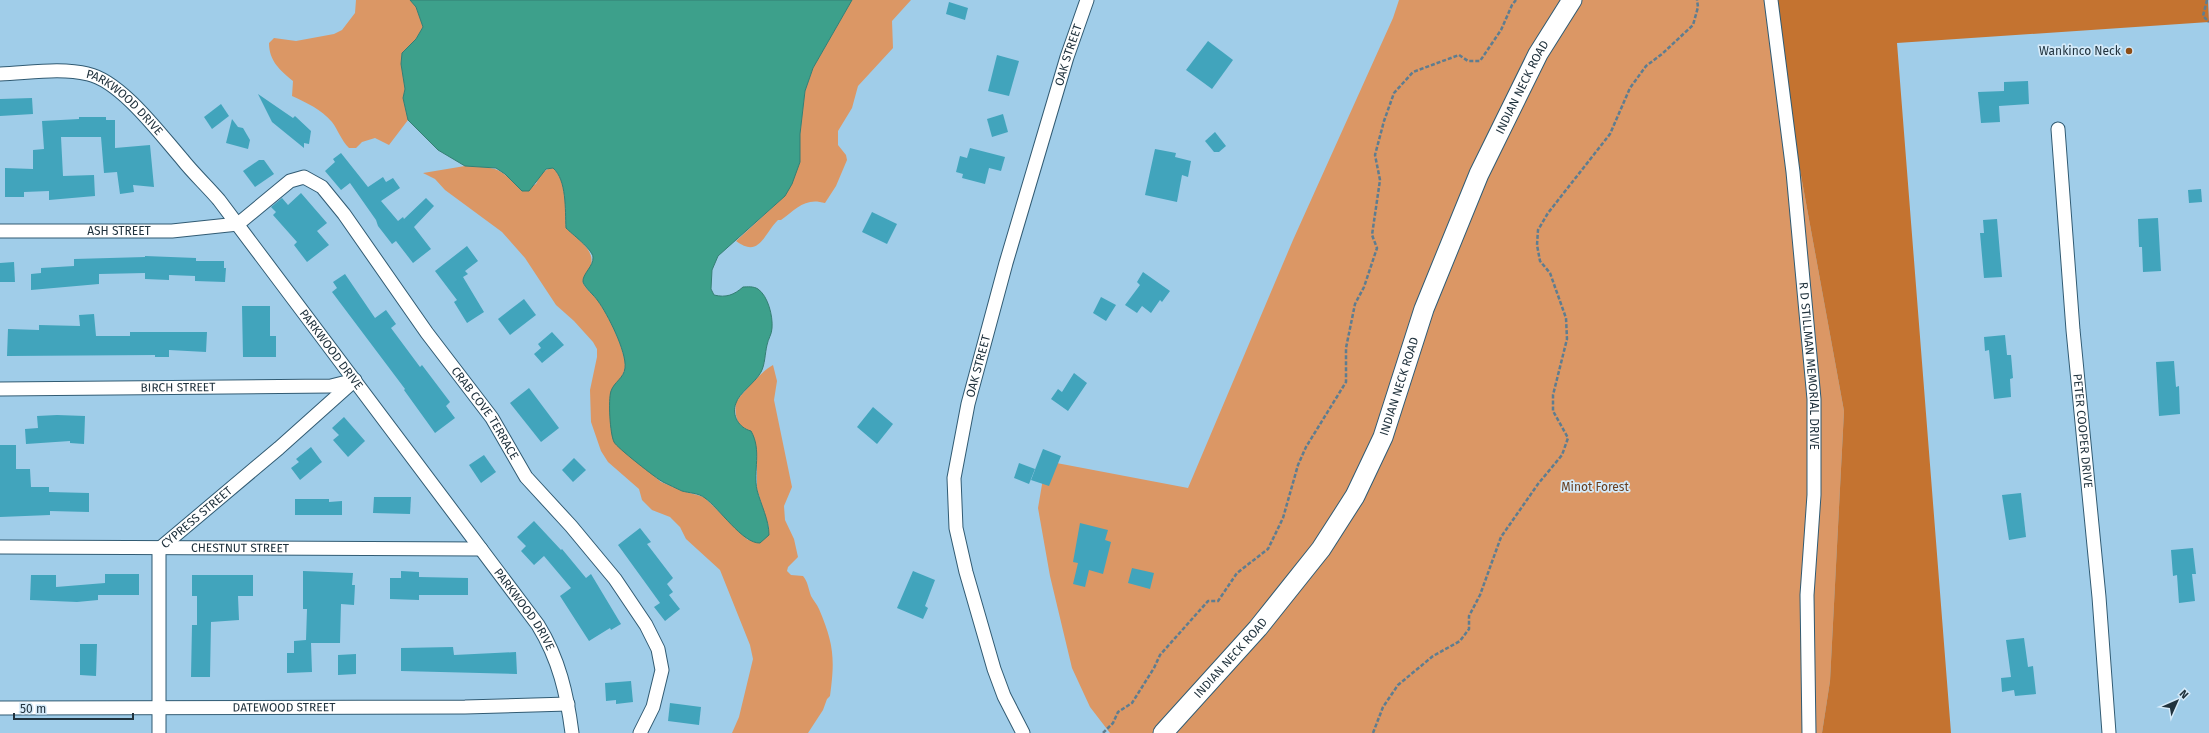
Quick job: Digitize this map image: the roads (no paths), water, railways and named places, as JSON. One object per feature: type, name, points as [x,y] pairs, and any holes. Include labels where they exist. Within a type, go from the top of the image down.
[{"type":"street","name":"OAK STREET","points":[[1023,733],[1004,696],[994,669],[966,572],[956,528],[954,478],[968,404],[1006,263],[1067,58],[1087,0]]},
{"type":"street","name":"INDIAN NECK ROAD","points":[[1163,733],[1263,623],[1321,549],[1355,496],[1383,437],[1424,309],[1479,174],[1538,54],[1572,0]]},
{"type":"street","name":"R D STILLMAN MEMORIAL DRIVE","points":[[1771,0],[1793,172],[1814,399],[1814,495],[1807,595],[1809,733]]},
{"type":"street","name":"PARKWOOD DRIVE","points":[[0,74],[72,72],[87,73],[100,78],[153,124],[182,160],[219,200],[544,634],[558,665],[568,704],[572,733]]},
{"type":"street","name":"PETER COOPER DRIVE","points":[[2058,129],[2073,330],[2098,589],[2109,733]]},
{"type":"street","name":"CRAB COVE TERRACE","points":[[238,224],[267,199],[297,178],[308,178],[322,187],[428,333],[482,403],[502,433],[526,477],[610,574],[646,625],[658,649],[662,670],[653,707],[640,733]]},
{"type":"street","name":"ASH STREET","points":[[0,231],[172,231],[238,224]]},
{"type":"street","name":"BIRCH STREET","points":[[0,389],[331,386],[355,380]]},
{"type":"street","name":"CYPRESS STREET","points":[[159,733],[159,549],[279,448],[355,380]]},
{"type":"street","name":"CHESTNUT STREET","points":[[0,547],[159,549],[481,549]]},
{"type":"street","name":"DATEWOOD STREET","points":[[0,708],[465,706],[568,704]]},
{"type":"place","name":"Wankinco Neck","points":[[2129,51]]},
{"type":"park label","name":"Minot Forest","points":[[1595,487]]}]
